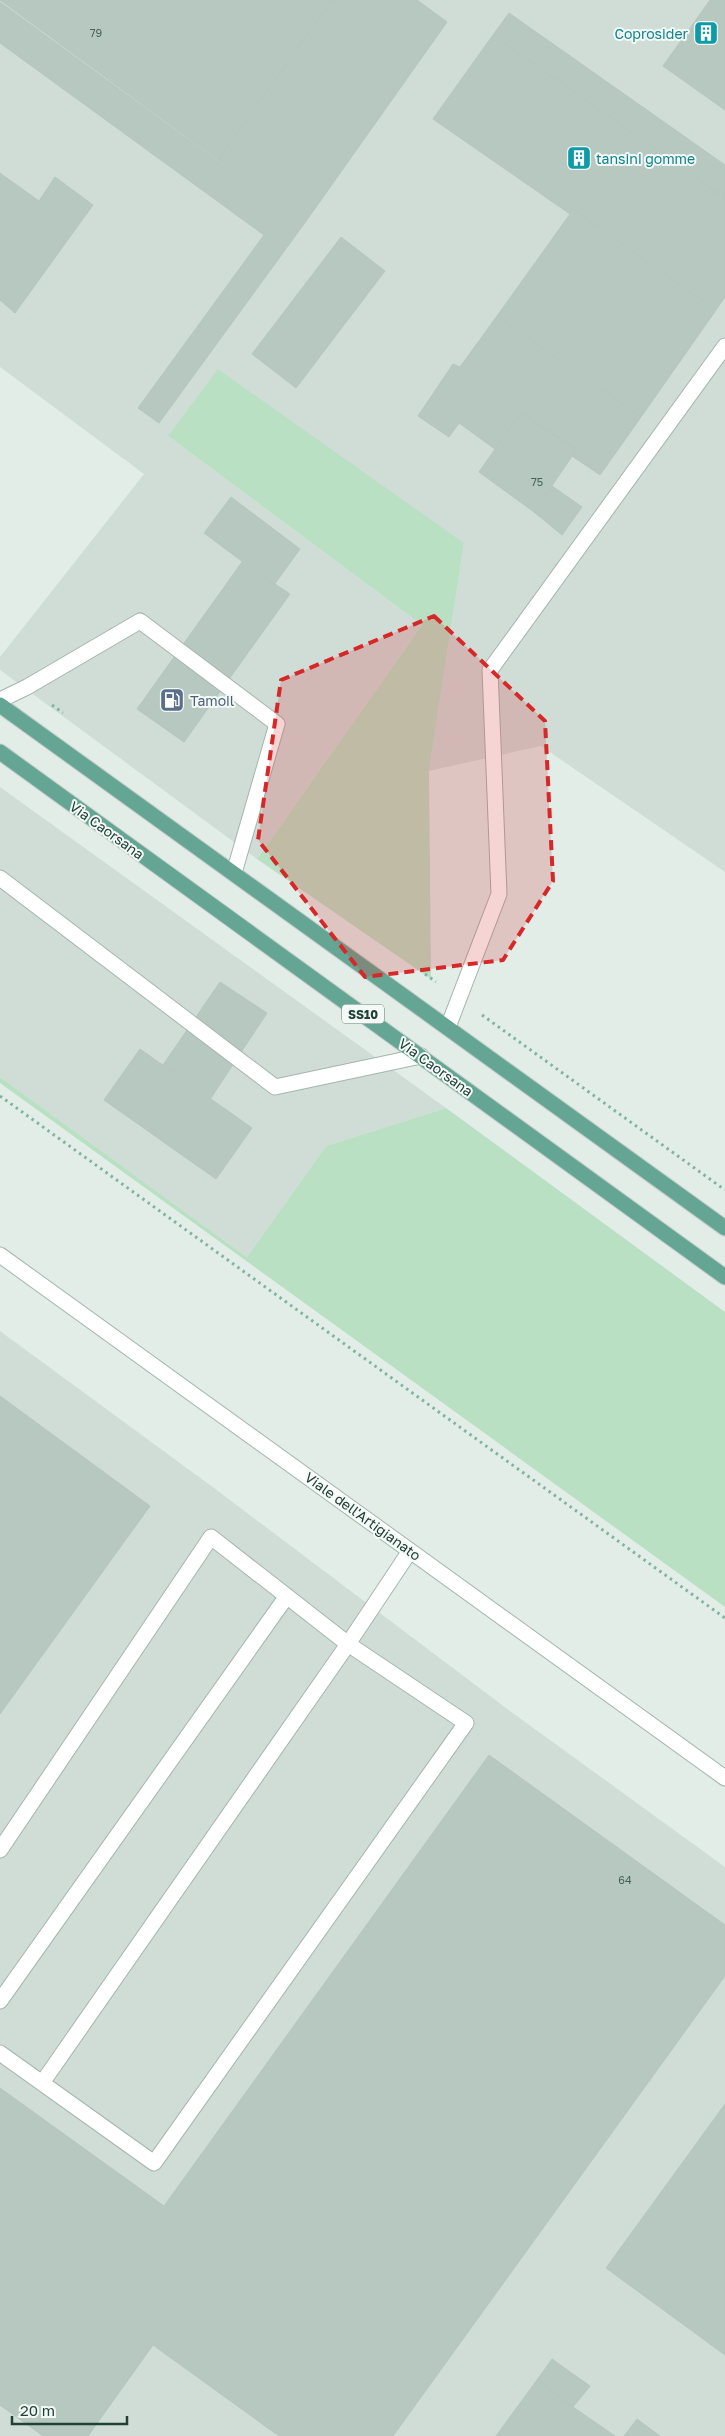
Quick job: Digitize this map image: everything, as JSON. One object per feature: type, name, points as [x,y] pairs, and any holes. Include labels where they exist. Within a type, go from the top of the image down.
[{"type":"main road","name":"SS10","points":[[0,706],[725,1228]]},
{"type":"main road","name":"Via Caorsana","points":[[0,752],[725,1277]]},
{"type":"street","points":[[448,1027],[499,894],[490,670],[725,346]]},
{"type":"street","points":[[0,700],[27,687],[140,621],[277,724],[234,873]]},
{"type":"street","points":[[0,878],[275,1087],[421,1056]]},
{"type":"street","name":"Viale dell'Artigianato","points":[[0,1255],[725,1778]]},
{"type":"street","points":[[0,1850],[211,1537],[348,1644],[466,1724],[154,2162],[0,2053]]},
{"type":"street","points":[[42,2082],[348,1644],[410,1551]]},
{"type":"street","points":[[0,2000],[286,1596]]},
{"type":"path","points":[[0,1096],[725,1618]]},
{"type":"highlighted area","points":[[434,616],[545,721],[553,881],[503,960],[365,977],[258,840],[281,680]]},
{"type":"shaded area","points":[[0,0],[725,0],[725,872],[541,746],[429,771],[464,543],[168,436],[422,625],[257,859],[0,670],[0,657],[144,474],[0,367]]},
{"type":"shaded area","points":[[0,787],[446,1108],[326,1146],[247,1257],[0,1077]]},
{"type":"shaded area","points":[[0,1331],[214,1488],[510,1711],[725,1867],[725,2436],[0,2436]]},
{"type":"green space","points":[[218,369],[464,543],[429,771],[431,979],[257,859],[422,625],[168,436]]},
{"type":"green space","points":[[0,1077],[247,1257],[326,1146],[446,1108],[725,1312],[725,1607],[0,1083]]},
{"type":"building","points":[[0,0],[332,0],[218,160]]},
{"type":"building","points":[[332,0],[417,0],[447,22],[304,224],[218,160]]},
{"type":"building","name":"Coprosider","points":[[710,0],[725,0],[725,110],[663,66]]},
{"type":"building","points":[[0,2],[304,224],[159,423],[138,408],[264,235],[0,43]]},
{"type":"building","points":[[509,13],[725,165],[725,198],[493,35]]},
{"type":"building","name":"tansini gomme","points":[[493,35],[725,198],[725,297],[716,310],[571,208],[570,214],[433,119]]},
{"type":"building","points":[[0,173],[39,201],[55,177],[93,205],[15,313],[0,300]]},
{"type":"building","points":[[571,208],[716,310],[641,417],[497,316],[570,214]]},
{"type":"building","points":[[341,237],[385,271],[296,388],[252,354]]},
{"type":"building","points":[[497,316],[641,417],[600,475],[572,456],[577,449],[520,413],[495,449],[459,423],[449,437],[418,416],[453,364],[460,367]]},
{"type":"building","points":[[520,413],[577,449],[534,512],[479,472]]},
{"type":"building","points":[[552,486],[582,507],[562,535],[534,512]]},
{"type":"building","points":[[231,497],[300,549],[274,585],[204,533]]},
{"type":"building","points":[[242,562],[290,594],[184,742],[137,709]]},
{"type":"building","points":[[220,982],[267,1013],[211,1098],[163,1065]]},
{"type":"building","points":[[140,1049],[252,1128],[216,1179],[104,1100]]},
{"type":"building","points":[[0,1396],[150,1506],[0,1714]]},
{"type":"building","points":[[489,1755],[725,1925],[725,1976],[393,2436],[279,2436],[153,2345],[88,2436],[43,2436],[0,2405],[0,2088],[164,2206]]},
{"type":"building","points":[[725,2104],[725,2355],[606,2268]]},
{"type":"building","points":[[552,2359],[590,2386],[573,2407],[537,2380]]},
{"type":"building","points":[[537,2380],[573,2407],[615,2436],[496,2436]]},
{"type":"building","points":[[637,2419],[660,2436],[624,2436]]},
{"type":"place","name":"Coprosider","points":[[706,33]]},
{"type":"place","name":"tansini gomme","points":[[579,158]]},
{"type":"place","name":"Tamoil","points":[[172,700]]}]
